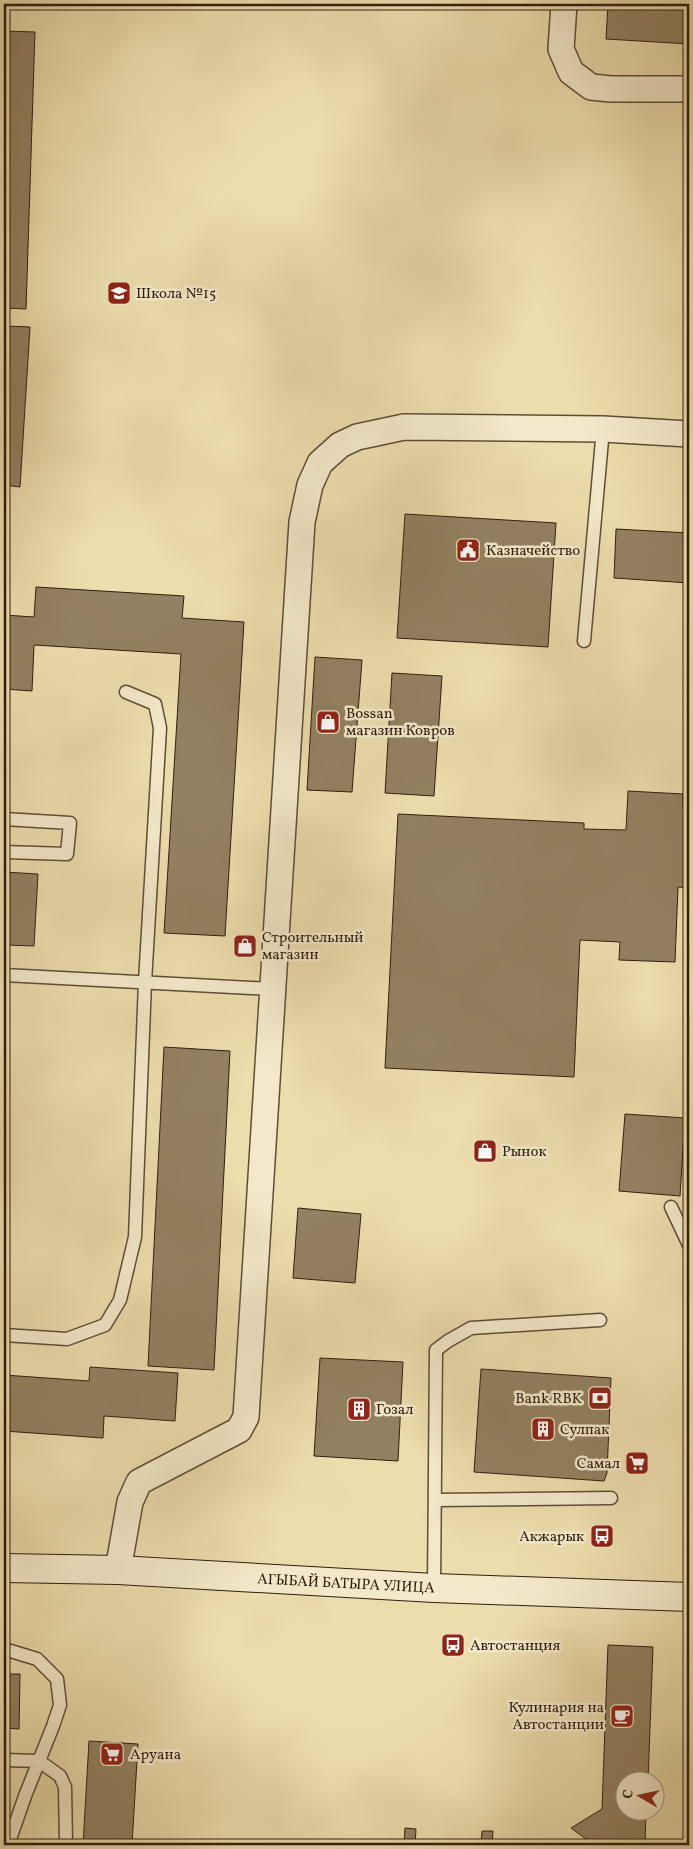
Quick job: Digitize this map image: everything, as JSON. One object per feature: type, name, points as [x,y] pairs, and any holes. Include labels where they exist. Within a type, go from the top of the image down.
[{"type":"main road","name":"АГЫБАЙ БАТЫРА УЛИЦА","points":[[4,1568],[118,1570],[434,1588],[689,1597]]},
{"type":"street","points":[[564,4],[560,49],[571,72],[591,87],[611,89],[689,88]]},
{"type":"street","points":[[118,1570],[130,1502],[139,1482],[239,1430],[246,1417],[302,522],[310,484],[320,463],[340,445],[357,437],[404,428],[603,430],[689,434]]},
{"type":"lane","points":[[584,641],[603,430]]},
{"type":"lane","points":[[4,1334],[67,1339],[105,1325],[120,1300],[135,1237],[145,982],[160,728],[155,704],[126,692]]},
{"type":"lane","points":[[4,820],[70,823],[66,854],[4,852]]},
{"type":"lane","points":[[4,975],[272,989]]},
{"type":"lane","points":[[671,1207],[689,1245]]},
{"type":"lane","points":[[434,1588],[436,1350],[471,1328],[600,1320]]},
{"type":"lane","points":[[435,1500],[611,1498]]},
{"type":"lane","points":[[4,1649],[37,1659],[57,1679],[60,1705],[54,1726],[25,1796],[8,1845]]},
{"type":"lane","points":[[4,1760],[39,1762],[60,1776],[63,1781],[67,1818],[66,1845]]},
{"type":"building","points":[[608,4],[689,4],[689,44],[606,39]]},
{"type":"building","points":[[4,31],[35,32],[26,309],[4,308]]},
{"type":"building","points":[[4,326],[30,327],[20,487],[4,485]]},
{"type":"building","points":[[405,514],[556,523],[548,647],[397,638]]},
{"type":"building","points":[[616,529],[689,533],[689,583],[614,578]]},
{"type":"building","points":[[36,587],[184,596],[182,618],[244,622],[225,936],[164,933],[181,654],[34,645],[32,691],[4,689],[4,615],[34,617]]},
{"type":"building","points":[[315,657],[362,660],[352,792],[307,790]]},
{"type":"building","points":[[392,673],[442,676],[434,796],[385,793]]},
{"type":"building","points":[[628,791],[683,794],[683,806],[689,806],[689,888],[678,887],[675,962],[619,960],[620,942],[580,940],[574,1077],[385,1068],[398,814],[584,823],[584,829],[626,830]]},
{"type":"building","points":[[4,872],[38,874],[34,946],[4,945]]},
{"type":"building","points":[[164,1047],[230,1051],[214,1370],[148,1366]]},
{"type":"building","points":[[625,1114],[685,1118],[680,1196],[619,1191]]},
{"type":"building","points":[[298,1208],[361,1214],[355,1283],[293,1278]]},
{"type":"building","name":"Гозал","points":[[320,1358],[403,1362],[398,1461],[314,1456]]},
{"type":"building","points":[[90,1367],[178,1373],[175,1421],[104,1416],[103,1438],[4,1431],[4,1375],[89,1381]]},
{"type":"building","name":"Сулпак","points":[[481,1369],[611,1378],[607,1473],[604,1481],[474,1472]]},
{"type":"building","points":[[608,1645],[653,1647],[648,1772],[616,1772],[616,1822],[646,1822],[645,1845],[594,1845],[571,1828],[602,1809]]},
{"type":"building","points":[[4,1674],[20,1674],[19,1729],[4,1728]]},
{"type":"building","points":[[89,1741],[138,1744],[132,1845],[83,1845]]},
{"type":"building","points":[[405,1828],[416,1829],[415,1845],[404,1845]]},
{"type":"building","points":[[482,1831],[493,1831],[492,1845],[481,1845]]},
{"type":"place","name":"Школа №15","points":[[119,293]]},
{"type":"place","name":"Казначейство","points":[[468,550]]},
{"type":"place","name":"Bossan магазин Ковров","points":[[328,722]]},
{"type":"place","name":"Строительный магазин","points":[[245,946]]},
{"type":"place","name":"Рынок","points":[[485,1151]]},
{"type":"place","name":"Bank RBK","points":[[600,1398]]},
{"type":"place","name":"Гозал","points":[[359,1409]]},
{"type":"place","name":"Сулпак","points":[[543,1429]]},
{"type":"place","name":"Самал","points":[[637,1463]]},
{"type":"place","name":"Акжарык","points":[[602,1536]]},
{"type":"place","name":"Автостанция","points":[[453,1645]]},
{"type":"place","name":"Кулинария на Автостанции","points":[[622,1716]]},
{"type":"place","name":"Аруана","points":[[112,1754]]}]
